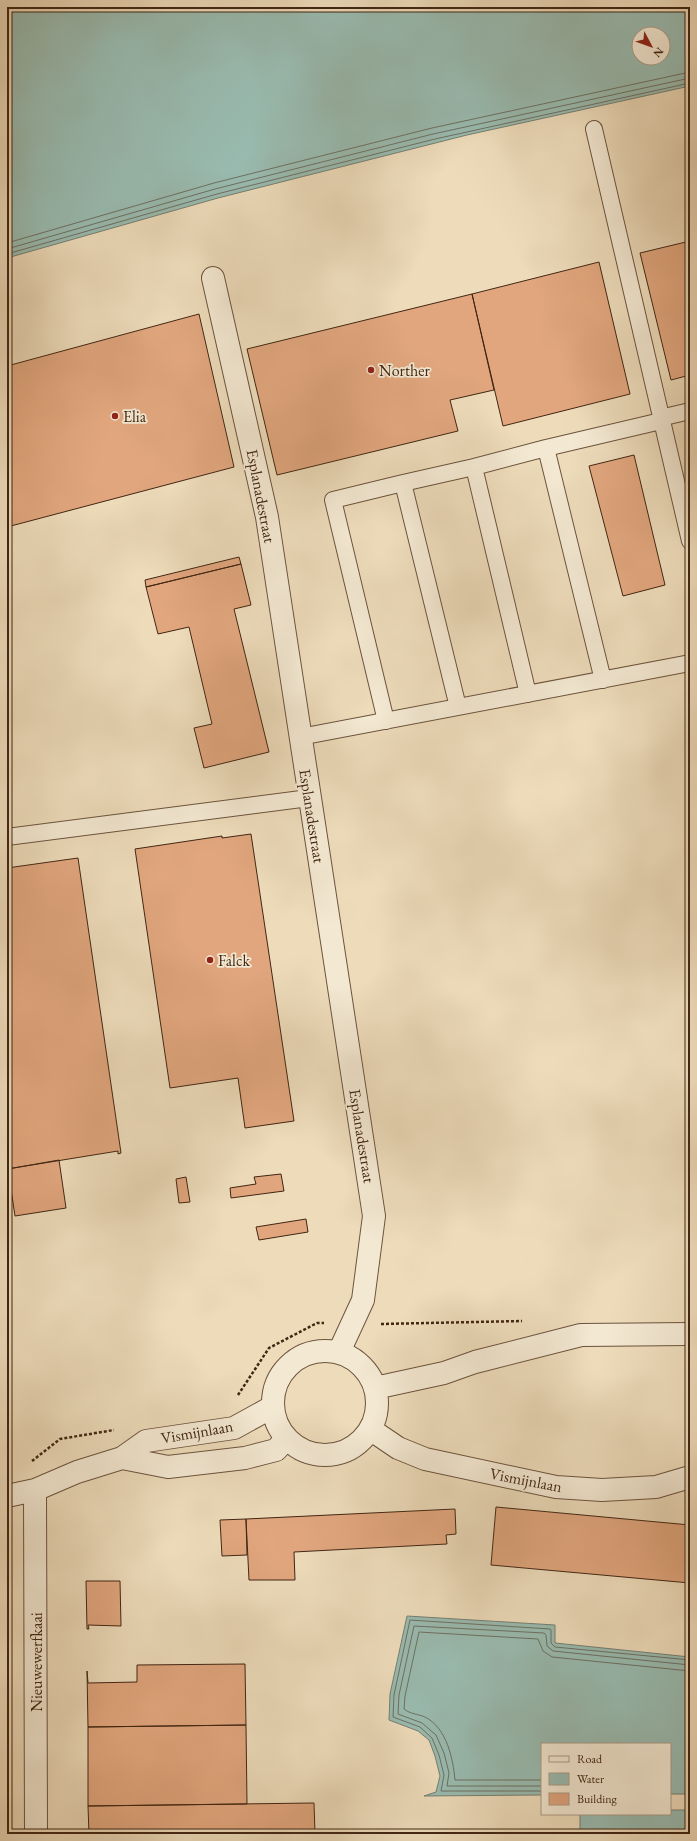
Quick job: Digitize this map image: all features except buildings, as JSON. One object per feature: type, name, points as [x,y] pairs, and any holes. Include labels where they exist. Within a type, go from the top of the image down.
[{"type":"street","name":"Esplanadestraat","points":[[213,278],[267,517],[374,1216],[363,1300],[339,1352]]},
{"type":"street","points":[[375,1388],[444,1373],[475,1362],[581,1334],[690,1334]]},
{"type":"street","points":[[314,1351],[339,1352],[362,1366],[375,1388],[377,1402],[375,1416],[370,1430],[357,1444],[340,1453],[321,1455],[302,1450],[286,1439],[276,1424],[272,1407],[276,1382],[292,1362],[314,1351]]},
{"type":"street","name":"Vismijnlaan","points":[[7,1496],[36,1490],[77,1472],[122,1458],[146,1441],[234,1428],[272,1407]]},
{"type":"street","name":"Vismijnlaan","points":[[370,1430],[398,1448],[425,1459],[556,1487],[602,1490],[656,1487],[690,1477]]},
{"type":"street","name":"Vismijnlaan","points":[[122,1458],[168,1467],[245,1458],[276,1450],[286,1439]]},
{"type":"street","name":"Nieuwewerfkaai","points":[[36,1490],[36,1834]]},
{"type":"lane","points":[[594,129],[660,420],[690,541]]},
{"type":"lane","points":[[386,721],[333,500],[474,467],[690,411]]},
{"type":"lane","points":[[546,448],[603,680]]},
{"type":"lane","points":[[474,467],[528,694]]},
{"type":"lane","points":[[403,483],[458,707]]},
{"type":"lane","points":[[300,737],[690,663]]},
{"type":"lane","points":[[7,837],[309,798]]},
{"type":"path","points":[[237,1396],[269,1348],[317,1323],[351,1324]]},
{"type":"path","points":[[30,1462],[60,1439],[116,1430]]},
{"type":"water","points":[[7,7],[690,7],[690,86],[467,135],[218,198],[7,258]]},
{"type":"water","points":[[407,1616],[555,1625],[555,1643],[690,1657],[690,1794],[671,1794],[671,1743],[541,1743],[541,1795],[424,1796],[436,1792],[440,1776],[435,1756],[429,1740],[418,1731],[389,1720],[390,1694]]},
{"type":"water","points":[[671,1810],[690,1810],[690,1834],[580,1834],[580,1815],[671,1815]]},
{"type":"place","name":"Norther","points":[[371,370]]},
{"type":"place","name":"Elia","points":[[115,416]]},
{"type":"place","name":"Falck","points":[[210,960]]}]
